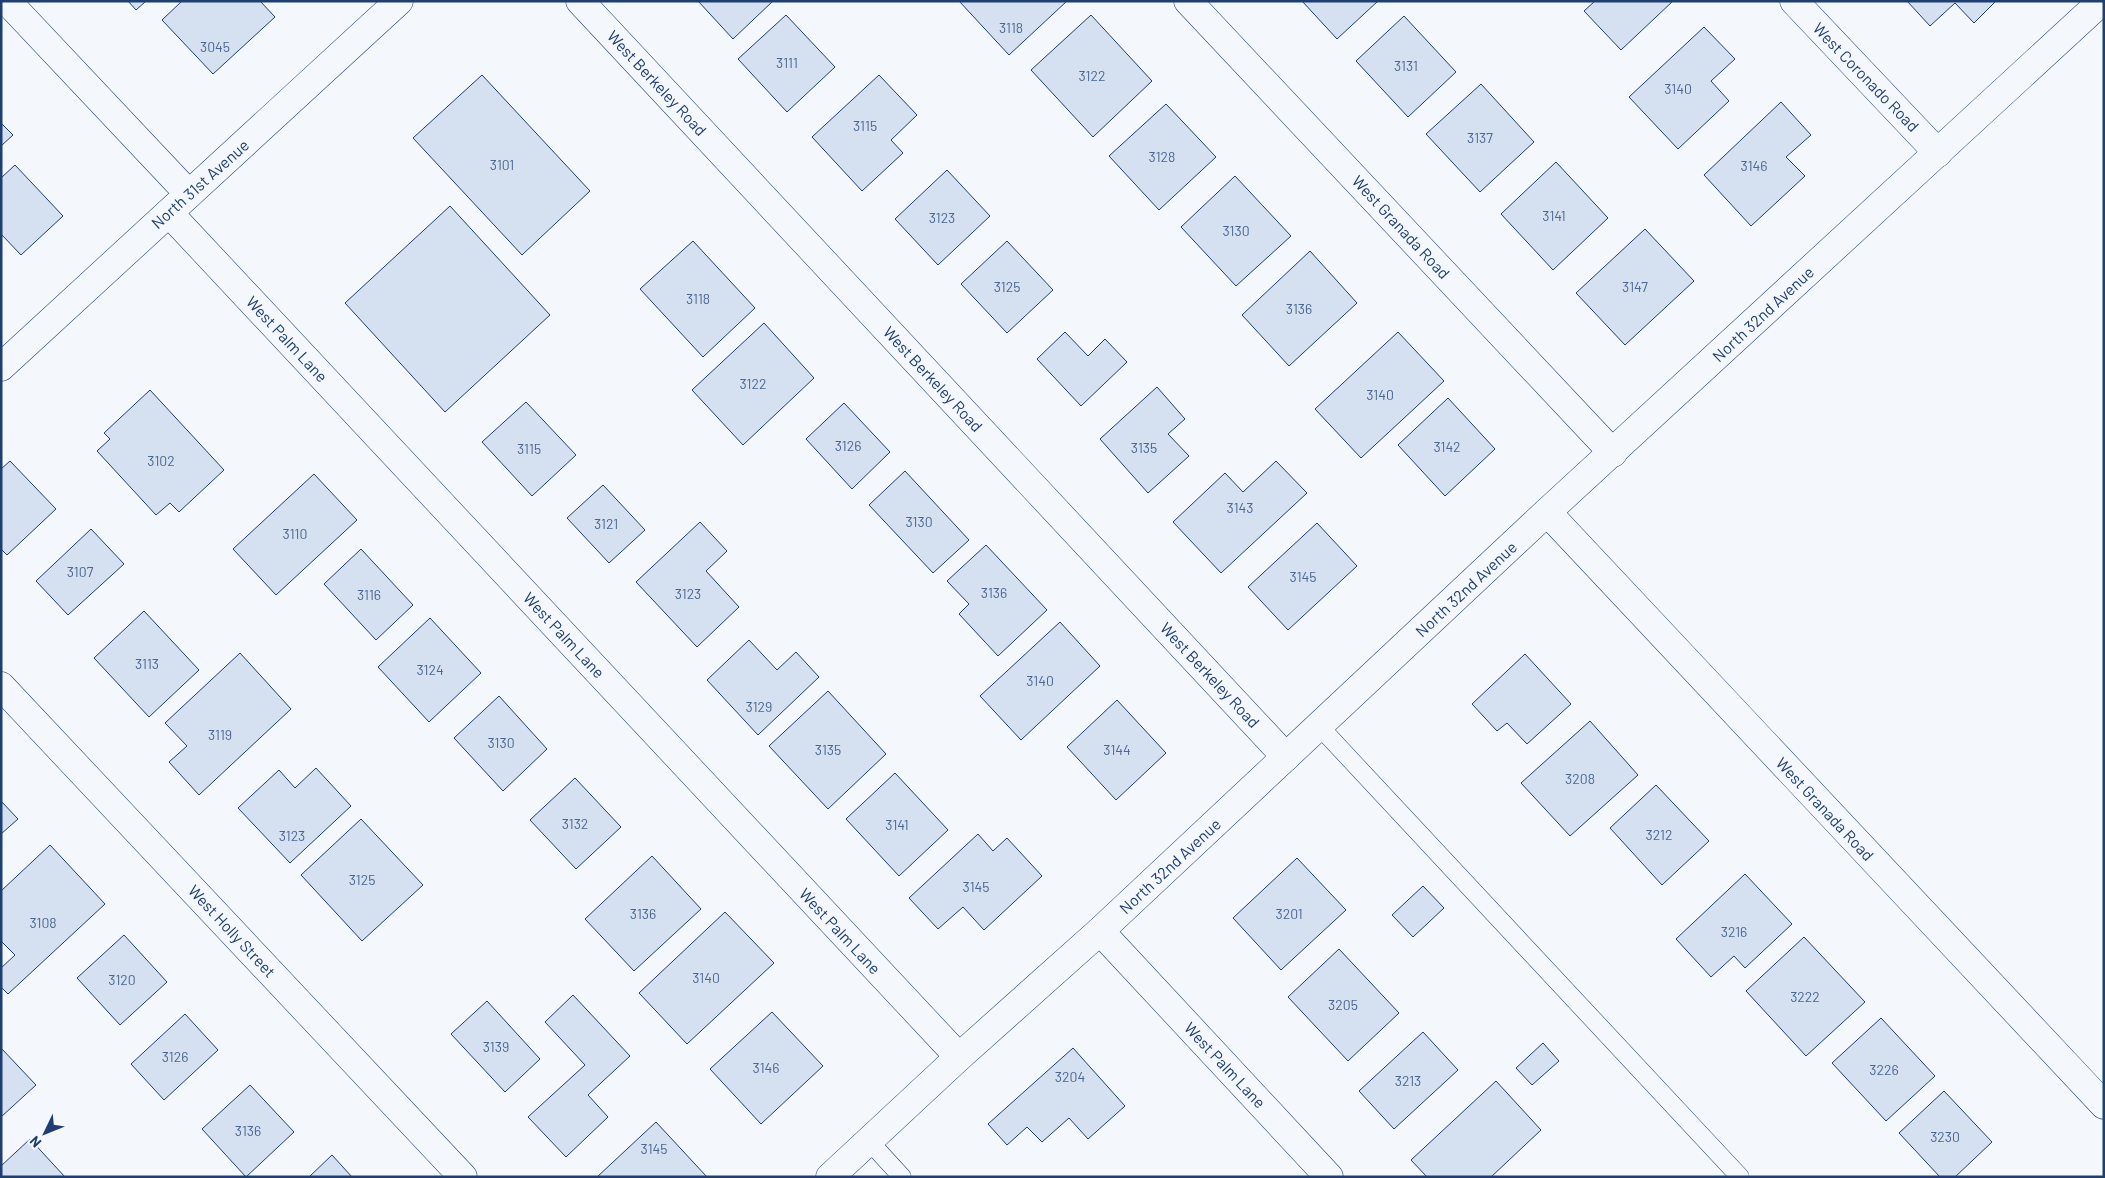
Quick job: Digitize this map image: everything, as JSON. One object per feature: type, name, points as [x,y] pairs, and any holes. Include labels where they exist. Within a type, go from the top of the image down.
[{"type":"street","points":[[7,1],[190,194]]},
{"type":"street","name":"North 31st Avenue","points":[[1,367],[399,1]]},
{"type":"street","name":"West Berkeley Road","points":[[580,1],[1286,757]]},
{"type":"street","name":"West Granada Road","points":[[1188,1],[1613,453]]},
{"type":"street","name":"West Coronado Road","points":[[1794,1],[1938,153]]},
{"type":"street","name":"North 32nd Avenue","points":[[830,1177],[959,1057],[1100,931],[1320,727],[1547,512],[2102,1]]},
{"type":"street","name":"West Palm Lane","points":[[169,213],[959,1057]]},
{"type":"street","name":"West Granada Road","points":[[1547,512],[2104,1105]]},
{"type":"street","name":"West Holly Street","points":[[1,686],[463,1177]]},
{"type":"street","name":"West Palm Lane","points":[[1100,931],[1328,1177]]},
{"type":"lane","points":[[1320,727],[1740,1177]]},
{"type":"lane","points":[[869,1141],[902,1177]]},
{"type":"building","points":[[128,1],[146,1],[136,10]]},
{"type":"building","points":[[182,1],[260,1],[275,17],[213,74],[162,20]]},
{"type":"building","points":[[698,1],[773,1],[733,39]]},
{"type":"building","points":[[959,1],[1067,1],[1009,55]]},
{"type":"building","points":[[1302,1],[1378,1],[1337,39]]},
{"type":"building","points":[[1595,1],[1673,1],[1621,50],[1584,11]]},
{"type":"building","points":[[1907,1],[1996,1],[1974,23],[1955,3],[1930,26]]},
{"type":"building","points":[[786,15],[835,67],[787,112],[738,59]]},
{"type":"building","points":[[1091,15],[1152,81],[1093,137],[1031,70]]},
{"type":"building","points":[[1404,16],[1456,72],[1408,117],[1356,61]]},
{"type":"building","points":[[1704,27],[1735,59],[1711,81],[1729,101],[1678,149],[1629,97]]},
{"type":"building","points":[[482,75],[590,191],[522,255],[413,138]]},
{"type":"building","points":[[879,75],[917,115],[891,140],[903,153],[862,191],[812,137]]},
{"type":"building","points":[[1481,84],[1534,142],[1480,192],[1426,134]]},
{"type":"building","points":[[1781,102],[1811,135],[1786,157],[1805,176],[1751,226],[1704,175]]},
{"type":"building","points":[[1166,104],[1216,157],[1159,210],[1109,156]]},
{"type":"building","points":[[1,123],[13,135],[1,146]]},
{"type":"building","points":[[1556,162],[1608,218],[1553,270],[1501,214]]},
{"type":"building","points":[[15,165],[63,216],[21,255],[1,234],[1,178]]},
{"type":"building","points":[[947,170],[990,216],[938,265],[895,219]]},
{"type":"building","points":[[1235,176],[1291,236],[1236,286],[1181,227]]},
{"type":"building","points":[[450,206],[550,315],[445,412],[345,303]]},
{"type":"building","points":[[1645,229],[1694,281],[1625,345],[1576,293]]},
{"type":"building","points":[[693,241],[755,308],[703,357],[640,289]]},
{"type":"building","points":[[1007,241],[1053,290],[1007,333],[961,284]]},
{"type":"building","points":[[1310,251],[1357,303],[1289,366],[1242,315]]},
{"type":"building","points":[[764,323],[814,378],[743,445],[692,390]]},
{"type":"building","points":[[1065,332],[1088,356],[1105,339],[1127,362],[1081,406],[1037,359]]},
{"type":"building","points":[[1398,332],[1444,381],[1361,458],[1315,409]]},
{"type":"building","points":[[1157,387],[1185,419],[1168,434],[1189,456],[1148,493],[1100,439]]},
{"type":"building","points":[[150,390],[224,470],[179,512],[170,503],[156,515],[97,451],[110,439],[104,433]]},
{"type":"building","points":[[1448,398],[1495,449],[1445,496],[1398,445]]},
{"type":"building","points":[[526,402],[576,455],[532,496],[482,442]]},
{"type":"building","points":[[844,403],[890,452],[852,489],[806,439]]},
{"type":"building","points":[[10,461],[56,509],[7,555],[1,549],[1,469]]},
{"type":"building","points":[[1276,461],[1307,493],[1221,573],[1173,522],[1225,473],[1243,492]]},
{"type":"building","points":[[905,471],[969,540],[933,573],[869,505]]},
{"type":"building","points":[[314,474],[357,520],[276,595],[233,549]]},
{"type":"building","points":[[603,485],[645,530],[609,563],[567,518]]},
{"type":"building","points":[[700,522],[727,551],[706,571],[739,607],[697,647],[636,582]]},
{"type":"building","points":[[1317,523],[1357,566],[1288,630],[1248,587]]},
{"type":"building","points":[[91,529],[124,564],[68,615],[36,581]]},
{"type":"building","points":[[986,545],[1047,610],[998,656],[959,614],[969,604],[947,581]]},
{"type":"building","points":[[361,549],[413,605],[376,640],[324,584]]},
{"type":"building","points":[[144,611],[199,670],[149,717],[94,658]]},
{"type":"building","points":[[430,618],[481,673],[429,722],[378,667]]},
{"type":"building","points":[[1060,622],[1100,666],[1021,740],[980,696]]},
{"type":"building","points":[[749,640],[777,670],[796,652],[819,677],[758,735],[707,680]]},
{"type":"building","points":[[240,653],[291,709],[199,795],[169,762],[187,746],[165,723]]},
{"type":"building","points":[[1525,654],[1571,704],[1527,744],[1507,723],[1497,731],[1472,704]]},
{"type":"building","points":[[828,691],[886,754],[828,809],[769,746]]},
{"type":"building","points":[[499,696],[547,749],[503,791],[454,738]]},
{"type":"building","points":[[1117,700],[1166,753],[1116,800],[1067,747]]},
{"type":"building","points":[[1590,721],[1638,775],[1570,836],[1521,783]]},
{"type":"building","points":[[316,768],[351,806],[290,863],[238,808],[279,770],[295,788]]},
{"type":"building","points":[[895,773],[948,830],[899,876],[846,819]]},
{"type":"building","points":[[575,778],[621,827],[576,869],[530,820]]},
{"type":"building","points":[[1656,785],[1709,841],[1662,885],[1610,828]]},
{"type":"building","points":[[1,801],[18,819],[1,834]]},
{"type":"building","points":[[361,819],[423,885],[362,941],[301,875]]},
{"type":"building","points":[[978,834],[993,851],[1007,838],[1042,876],[984,930],[963,907],[938,929],[909,898]]},
{"type":"building","points":[[50,845],[105,904],[8,994],[1,987],[1,968],[15,955],[1,941],[1,891]]},
{"type":"building","points":[[652,856],[701,909],[634,971],[585,919]]},
{"type":"building","points":[[1297,858],[1346,910],[1281,970],[1233,918]]},
{"type":"building","points":[[1745,874],[1792,924],[1745,968],[1734,956],[1711,977],[1676,939]]},
{"type":"building","points":[[1423,886],[1444,908],[1413,937],[1392,915]]},
{"type":"building","points":[[725,912],[774,963],[687,1044],[639,993]]},
{"type":"building","points":[[124,935],[167,982],[120,1025],[77,978]]},
{"type":"building","points":[[1804,937],[1865,1002],[1806,1056],[1746,991]]},
{"type":"building","points":[[1339,949],[1399,1013],[1348,1061],[1288,997]]},
{"type":"building","points":[[573,995],[630,1056],[588,1095],[608,1117],[566,1157],[528,1117],[585,1065],[545,1022]]},
{"type":"building","points":[[487,1001],[540,1059],[505,1092],[451,1034]]},
{"type":"building","points":[[772,1012],[823,1066],[761,1124],[710,1069]]},
{"type":"building","points":[[185,1014],[218,1050],[164,1100],[131,1064]]},
{"type":"building","points":[[1881,1018],[1935,1076],[1886,1121],[1832,1063]]},
{"type":"building","points":[[1423,1032],[1458,1070],[1394,1129],[1359,1091]]},
{"type":"building","points":[[1543,1043],[1559,1061],[1532,1085],[1516,1068]]},
{"type":"building","points":[[1,1048],[36,1085],[1,1117]]},
{"type":"building","points":[[1073,1048],[1125,1106],[1088,1139],[1069,1118],[1042,1142],[1027,1127],[1007,1145],[988,1124]]},
{"type":"building","points":[[1496,1081],[1541,1130],[1491,1177],[1427,1177],[1411,1160]]},
{"type":"building","points":[[250,1085],[294,1132],[246,1177],[202,1129]]},
{"type":"building","points":[[1944,1091],[1992,1142],[1955,1177],[1940,1177],[1899,1133]]},
{"type":"building","points":[[656,1122],[707,1177],[597,1177]]},
{"type":"building","points":[[30,1139],[65,1177],[1,1177],[1,1166]]},
{"type":"building","points":[[332,1155],[352,1177],[309,1177]]}]
